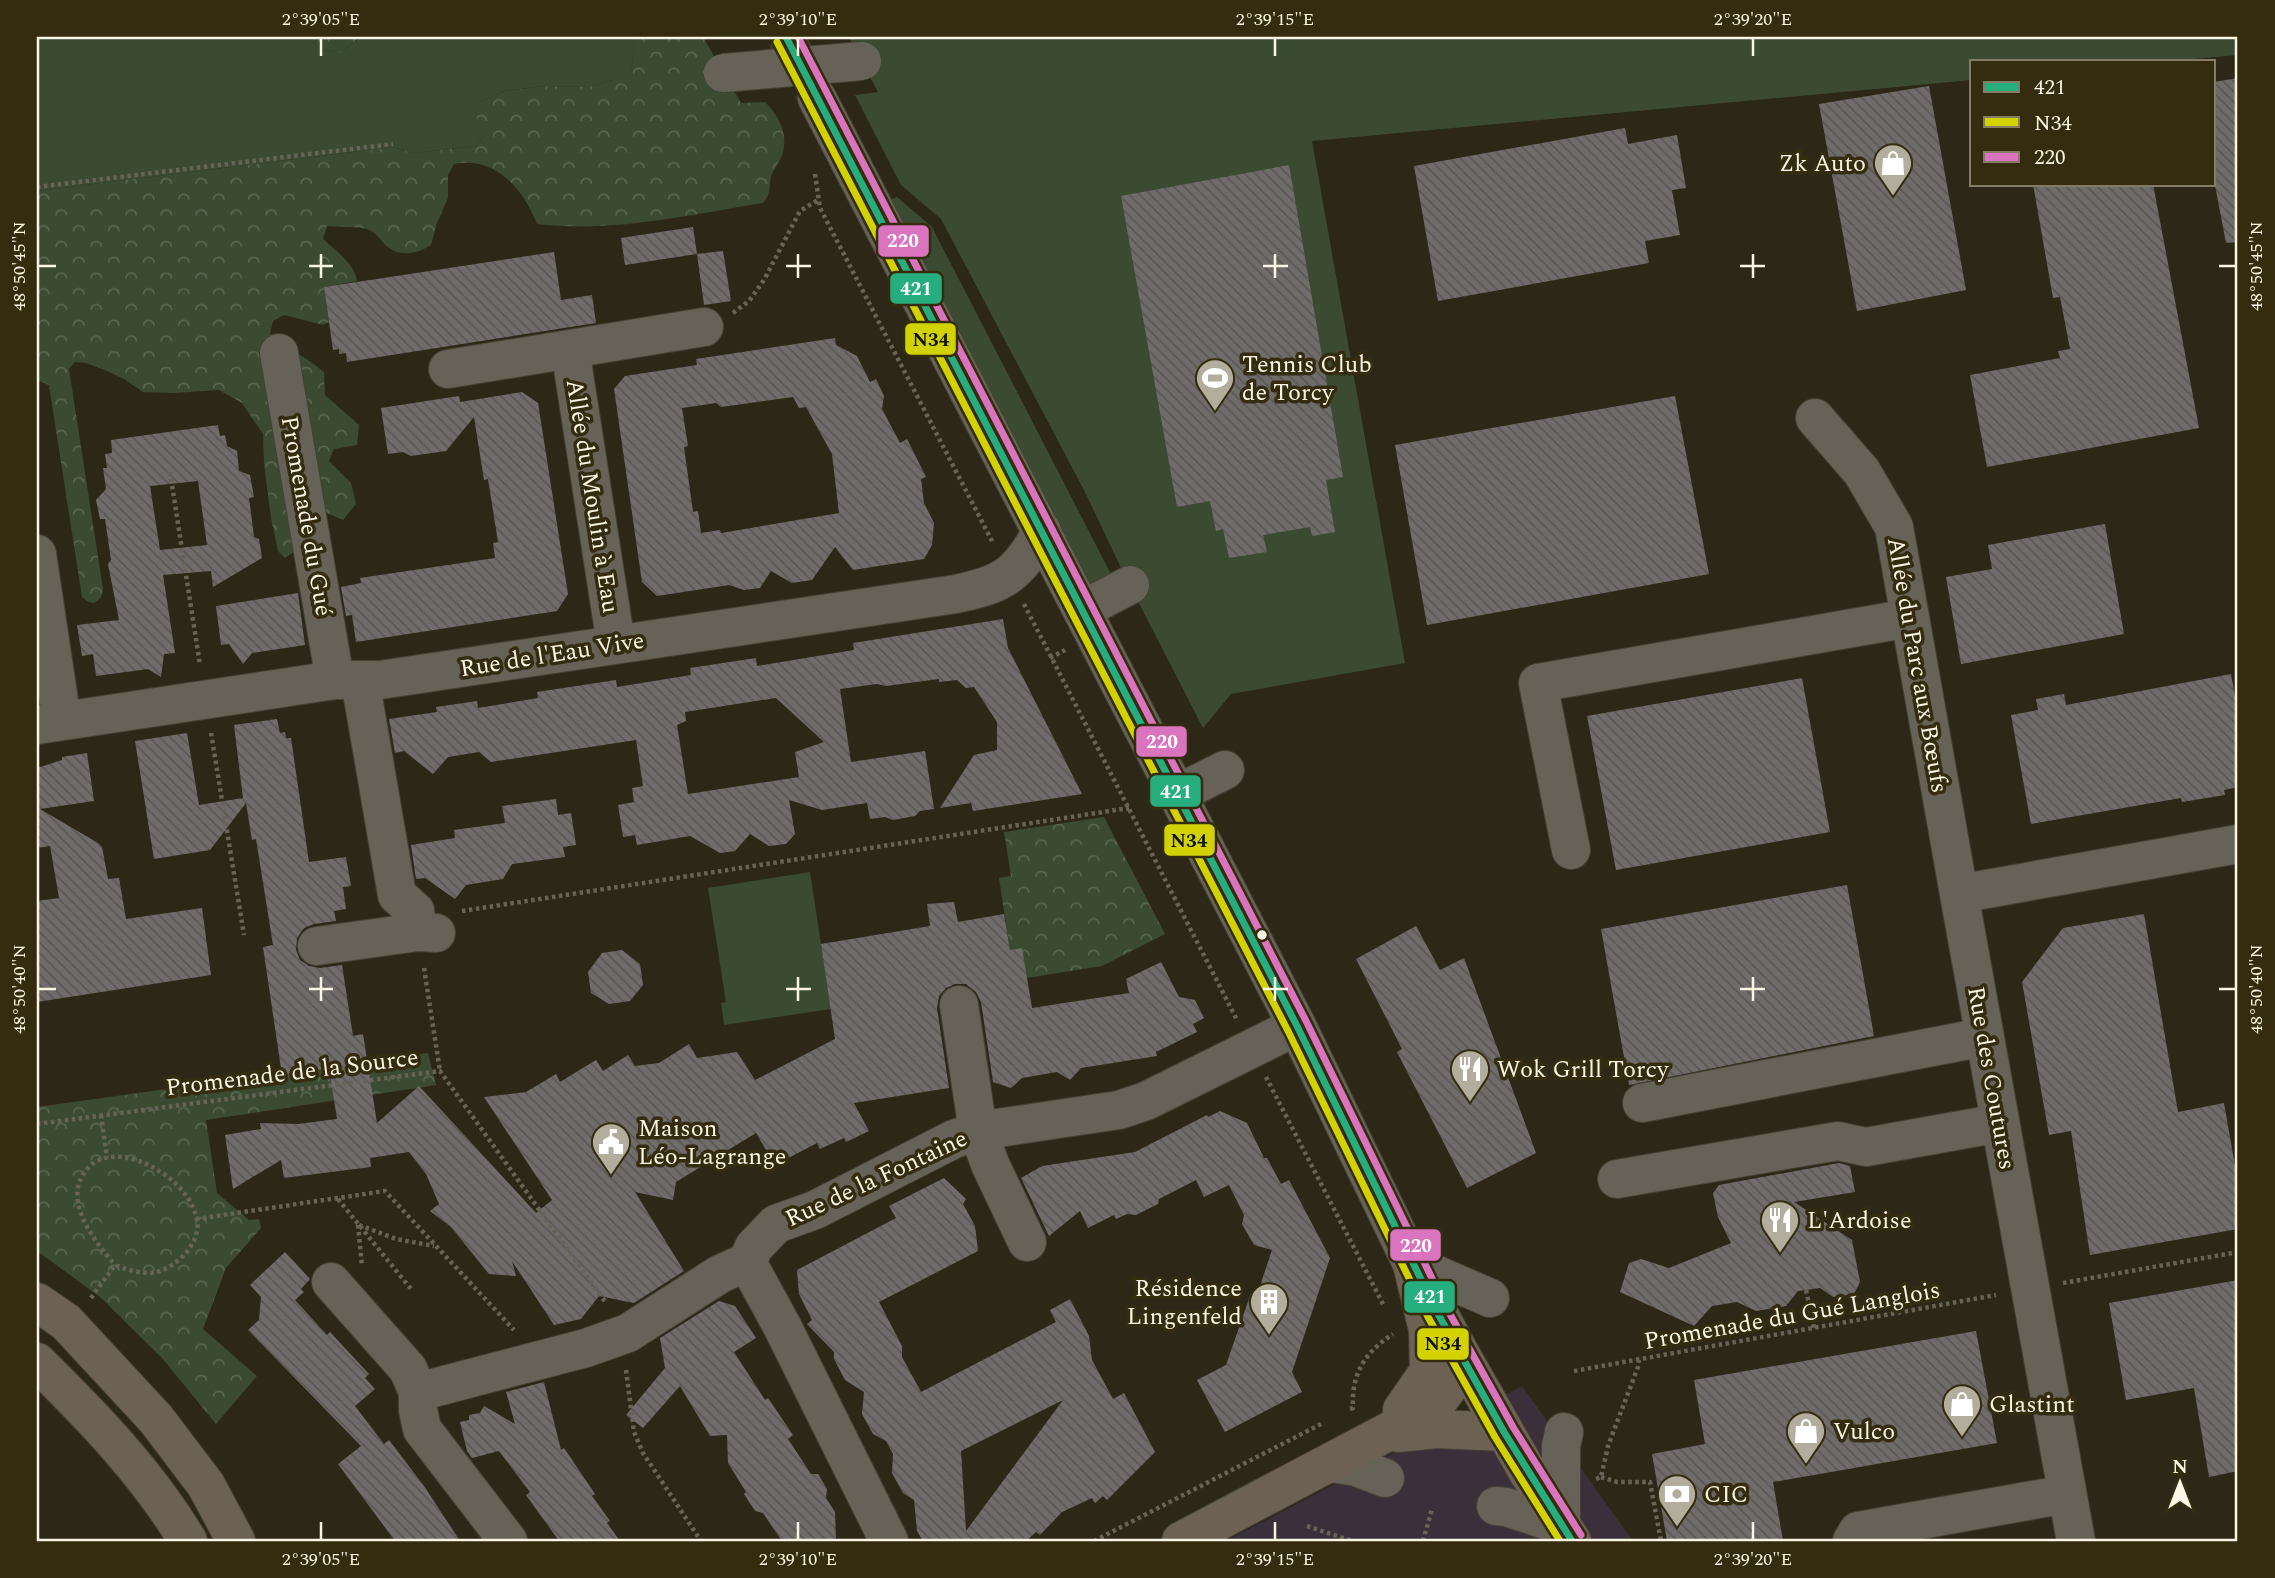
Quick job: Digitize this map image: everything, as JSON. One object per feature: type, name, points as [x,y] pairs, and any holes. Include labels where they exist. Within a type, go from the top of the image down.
[{"type":"main road","points":[[1385,1435],[1429,1371],[1428,1330],[1412,1264]]},
{"type":"main road","points":[[37,1302],[66,1322],[156,1419],[206,1485],[236,1541]]},
{"type":"main road","points":[[1433,1408],[1452,1382],[1461,1355]]},
{"type":"main road","points":[[1461,1355],[1498,1422],[1566,1533]]},
{"type":"main road","points":[[37,1362],[118,1444],[188,1541]]},
{"type":"main road","points":[[1181,1541],[1433,1408],[1461,1405],[1498,1422]]},
{"type":"main road","points":[[1385,1435],[1498,1422]]},
{"type":"street","points":[[723,73],[862,61]]},
{"type":"street","points":[[817,98],[1297,1026],[1412,1264],[1461,1355]]},
{"type":"street","points":[[448,369],[704,327]]},
{"type":"street","name":"Allée du Moulin à Eau","points":[[570,349],[616,644]]},
{"type":"street","name":"Promenade du Gué","points":[[279,353],[348,680],[397,895],[415,911],[423,928]]},
{"type":"street","name":"Allée du Parc aux Bœufs","points":[[1815,418],[1862,472],[1894,527],[1959,894]]},
{"type":"street","name":"Rue de l'Eau Vive","points":[[49,723],[348,680],[380,680],[956,594],[996,583],[1009,575],[1023,562],[1042,531]]},
{"type":"street","points":[[37,554],[49,723]]},
{"type":"street","points":[[1082,610],[1130,585]]},
{"type":"street","points":[[1571,850],[1538,683],[1910,618]]},
{"type":"street","points":[[1177,794],[1225,770]]},
{"type":"street","points":[[1959,894],[2238,845]]},
{"type":"street","name":"Rue des Coutures","points":[[1959,894],[2076,1541]]},
{"type":"street","points":[[317,946],[423,928]]},
{"type":"street","points":[[959,1005],[978,1131],[990,1164],[1027,1242]]},
{"type":"street","name":"Rue de la Fontaine","points":[[747,1262],[762,1236],[776,1224],[815,1210],[954,1139],[978,1131],[1119,1110],[1146,1101],[1297,1026]]},
{"type":"street","points":[[1642,1103],[1984,1037]]},
{"type":"street","points":[[1617,1179],[1838,1141],[1867,1147],[2000,1123]]},
{"type":"street","points":[[418,1392],[586,1349],[624,1334],[720,1274],[747,1262],[782,1326],[889,1541]]},
{"type":"street","points":[[1412,1264],[1490,1298]]},
{"type":"street","points":[[331,1282],[408,1369],[418,1392],[422,1429],[508,1541]]},
{"type":"street","points":[[1496,1506],[1506,1507],[1566,1533],[1563,1450]]},
{"type":"street","points":[[1331,1463],[1356,1467],[1385,1478]]},
{"type":"street","points":[[1852,1541],[1858,1531],[2067,1494]]},
{"type":"path","points":[[37,187],[393,144]]},
{"type":"path","points":[[815,168],[820,208],[1384,1306]]},
{"type":"path","points":[[704,327],[729,316],[749,301],[764,280],[800,211],[818,200]]},
{"type":"path","points":[[440,1071],[423,928],[1129,808]]},
{"type":"path","name":"Promenade de la Source","points":[[37,1124],[440,1071],[624,1334]]},
{"type":"path","points":[[101,1115],[107,1158]]},
{"type":"path","points":[[126,1157],[167,1176],[186,1196],[196,1219],[195,1238],[188,1251],[175,1263],[158,1271],[144,1272],[115,1265],[95,1240],[77,1200],[78,1185],[93,1162],[126,1157]]},
{"type":"path","points":[[196,1219],[385,1191],[514,1330]]},
{"type":"path","points":[[338,1199],[411,1289]]},
{"type":"path","points":[[358,1225],[396,1239],[437,1247]]},
{"type":"path","points":[[2058,1284],[2238,1252]]},
{"type":"path","points":[[87,1303],[115,1265]]},
{"type":"path","points":[[1806,1290],[1814,1328]]},
{"type":"path","name":"Promenade du Gué Langlois","points":[[1574,1371],[2004,1294]]},
{"type":"path","points":[[1340,1414],[1353,1408],[1352,1393],[1356,1375],[1375,1345],[1397,1331]]},
{"type":"path","points":[[624,1334],[634,1432],[643,1453],[701,1541]]},
{"type":"path","points":[[1601,1477],[1608,1446],[1639,1360]]},
{"type":"path","points":[[1094,1541],[1328,1420]]},
{"type":"path","points":[[1563,1450],[1580,1483],[1601,1477],[1617,1482],[1650,1482],[1661,1541]]},
{"type":"path","points":[[1423,1541],[1432,1509]]},
{"type":"path","points":[[1307,1526],[1352,1541]]},
{"type":"shaded area","points":[[1522,1386],[1633,1541],[1226,1541]]},
{"type":"green space","points":[[37,37],[309,37],[319,49],[340,53],[360,37],[634,37],[635,45],[631,70],[613,80],[588,87],[543,86],[504,91],[478,103],[484,136],[476,146],[413,153],[393,147],[37,191]]},
{"type":"green space","points":[[309,37],[360,37],[340,53],[319,49]]},
{"type":"green space","points":[[634,37],[703,37],[741,103],[765,102],[774,112],[781,124],[784,145],[771,177],[769,193],[763,203],[622,224],[537,224],[524,198],[506,178],[495,170],[469,163],[454,164],[448,175],[448,198],[431,245],[421,250],[399,252],[388,247],[367,229],[327,226],[323,239],[349,263],[357,281],[324,287],[329,322],[323,325],[284,315],[273,321],[270,334],[324,372],[325,395],[359,425],[357,445],[334,449],[329,461],[351,483],[356,504],[343,520],[327,513],[303,494],[304,545],[285,558],[278,551],[271,518],[263,434],[242,403],[219,390],[143,392],[105,370],[75,362],[69,369],[103,589],[101,598],[94,603],[82,597],[49,385],[37,380],[37,191],[393,147],[413,153],[476,146],[484,136],[476,127],[478,103],[504,91],[543,86],[588,87],[613,80],[631,69]]},
{"type":"green space","points":[[849,37],[2238,37],[2238,55],[2182,60],[1970,60],[1970,80],[1312,141],[1405,663],[1231,694],[1203,728],[1085,492],[941,219],[901,185],[855,95],[878,92]]},
{"type":"green space","points":[[897,197],[932,227],[1114,580],[1092,592],[890,200]]},
{"type":"green space","points":[[1104,817],[1165,934],[1102,966],[1027,978],[1010,950],[999,878],[1011,876],[1004,832]]},
{"type":"green space","points":[[810,872],[831,1009],[724,1025],[721,1003],[726,1002],[708,888]]},
{"type":"green space","points":[[428,1053],[436,1085],[206,1120],[217,1193],[249,1220],[259,1219],[261,1228],[226,1268],[203,1329],[257,1376],[216,1424],[162,1358],[100,1297],[37,1251],[37,1107]]},
{"type":"building","points":[[2238,78],[2238,242],[2226,243],[2215,186],[2216,82]]},
{"type":"building","name":"Zk Auto","points":[[1929,86],[1966,290],[1857,311],[1819,104]]},
{"type":"building","points":[[1625,128],[1628,144],[1677,135],[1686,188],[1672,190],[1680,235],[1645,241],[1649,263],[1438,301],[1414,166]]},
{"type":"building","points":[[1289,165],[1343,477],[1326,480],[1335,532],[1312,536],[1310,527],[1263,535],[1267,552],[1229,558],[1223,529],[1216,531],[1210,501],[1177,507],[1121,196]]},
{"type":"building","points":[[2033,186],[2153,186],[2199,428],[1987,467],[1970,375],[2060,358],[2058,351],[2070,349],[2060,297],[2053,298]]},
{"type":"building","points":[[693,227],[697,254],[625,265],[621,238]]},
{"type":"building","points":[[723,251],[731,301],[704,305],[697,254]]},
{"type":"building","points":[[554,252],[561,300],[592,295],[596,323],[347,362],[346,353],[339,354],[339,349],[333,350],[324,287]]},
{"type":"building","points":[[835,338],[836,345],[857,356],[870,382],[876,379],[884,396],[882,409],[900,443],[907,439],[926,477],[921,479],[924,503],[934,523],[932,545],[924,559],[853,570],[835,547],[812,580],[792,583],[771,571],[760,588],[744,590],[729,585],[657,596],[642,582],[614,389],[625,376],[697,365],[696,359]],"holes":[[[793,397],[799,408],[806,407],[832,454],[839,513],[721,533],[720,530],[701,533],[698,511],[693,512],[684,447],[688,446],[682,408],[716,403],[721,407]]]},
{"type":"building","points":[[522,392],[538,403],[568,594],[557,611],[356,642],[352,615],[346,616],[341,587],[361,583],[360,578],[495,558],[493,543],[498,542],[474,417],[446,451],[411,456],[403,452],[388,454],[381,408],[459,396],[460,402]]},
{"type":"building","points":[[1675,396],[1709,574],[1427,625],[1395,445]]},
{"type":"building","points":[[218,425],[220,436],[225,435],[227,446],[237,451],[239,471],[250,475],[254,497],[249,498],[254,537],[259,539],[262,558],[213,587],[211,571],[163,575],[175,653],[164,654],[161,677],[148,669],[96,676],[93,654],[82,656],[77,625],[119,620],[108,564],[111,560],[105,519],[100,519],[96,500],[106,489],[103,468],[107,468],[105,454],[112,453],[111,440]],"holes":[[[198,481],[207,545],[160,550],[150,486]]]},
{"type":"building","points":[[2105,524],[2124,634],[1961,664],[1946,577],[1992,569],[1988,545]]},
{"type":"building","points":[[298,593],[305,645],[252,653],[243,664],[229,644],[221,645],[216,606]]},
{"type":"building","points":[[1003,619],[1008,648],[1082,794],[973,811],[971,803],[940,808],[974,755],[997,750],[997,722],[974,687],[966,688],[957,680],[939,682],[939,679],[840,689],[851,762],[925,751],[934,809],[893,820],[885,817],[870,819],[867,803],[822,810],[789,800],[795,834],[786,844],[769,846],[750,834],[735,851],[720,853],[690,836],[637,845],[635,835],[623,837],[618,805],[634,802],[632,788],[643,786],[636,740],[491,762],[479,752],[448,757],[433,774],[404,751],[395,753],[389,719],[437,712],[436,707],[477,701],[478,708],[538,698],[537,692],[616,680],[617,687],[691,675],[690,668],[756,658],[757,666],[854,650],[853,643]],"holes":[[[776,698],[824,742],[795,752],[799,777],[688,794],[677,725],[686,721],[685,712]]]},
{"type":"building","points":[[2231,674],[2238,713],[2238,787],[2224,790],[2225,795],[2182,802],[2181,798],[2031,824],[2011,715],[2038,710],[2036,699],[2064,694],[2066,705]]},
{"type":"building","points":[[1802,678],[1830,832],[1616,870],[1587,716]]},
{"type":"building","points":[[277,719],[280,733],[285,732],[286,738],[291,738],[309,862],[346,857],[351,886],[343,887],[346,909],[334,911],[336,921],[304,928],[297,938],[296,950],[300,960],[309,966],[320,968],[342,965],[353,1036],[363,1034],[377,1123],[419,1086],[536,1213],[552,1200],[484,1097],[526,1092],[556,1074],[560,1082],[596,1060],[603,1071],[628,1055],[635,1066],[659,1063],[689,1044],[697,1058],[737,1052],[755,1080],[835,1039],[821,944],[930,926],[927,904],[954,902],[958,922],[1004,914],[1010,950],[1022,948],[1032,1008],[1129,993],[1126,979],[1161,962],[1179,997],[1195,1000],[1204,1018],[1193,1024],[1197,1032],[1156,1052],[1157,1056],[1081,1068],[1070,1080],[1057,1072],[1022,1078],[1011,1088],[993,1082],[981,1002],[976,992],[966,984],[955,984],[946,988],[939,996],[937,1008],[949,1088],[854,1103],[869,1131],[846,1142],[844,1138],[820,1149],[817,1143],[775,1165],[756,1133],[676,1182],[673,1200],[635,1192],[684,1271],[634,1303],[599,1296],[581,1319],[554,1325],[512,1261],[516,1276],[489,1274],[451,1227],[430,1211],[439,1204],[426,1174],[409,1152],[370,1158],[371,1167],[284,1178],[281,1160],[233,1189],[225,1135],[261,1129],[260,1123],[298,1124],[337,1119],[329,1068],[282,1075],[263,947],[273,945],[256,839],[252,840],[246,803],[210,850],[154,859],[135,741],[187,733],[199,805],[243,798],[234,725]]},
{"type":"building","points":[[87,753],[94,801],[40,809],[102,847],[108,879],[119,878],[126,919],[202,908],[211,975],[37,1002],[37,901],[59,898],[50,846],[37,848],[37,768],[62,760],[62,757]]},
{"type":"building","points":[[556,799],[558,815],[571,813],[576,845],[563,847],[565,857],[512,864],[503,879],[466,885],[455,899],[425,878],[416,879],[411,845],[455,838],[454,830],[505,823],[502,806]]},
{"type":"building","points":[[1847,885],[1874,1036],[1629,1085],[1601,929]]},
{"type":"building","points":[[2144,914],[2178,1112],[2224,1103],[2238,1183],[2238,1229],[2090,1255],[2071,1131],[2049,1135],[2022,982],[2063,928]]},
{"type":"building","name":"Wok Grill Torcy","points":[[1416,926],[1440,970],[1464,958],[1536,1153],[1467,1188],[1397,1052],[1402,1049],[1356,959]]},
{"type":"building","points":[[622,950],[640,964],[643,985],[630,1001],[609,1004],[591,993],[588,972],[602,953]]},
{"type":"building","points":[[1220,1111],[1247,1123],[1264,1158],[1267,1158],[1281,1184],[1289,1180],[1330,1258],[1292,1372],[1302,1392],[1225,1432],[1197,1380],[1226,1365],[1251,1293],[1257,1295],[1272,1250],[1254,1245],[1242,1224],[1244,1215],[1229,1185],[1204,1197],[1196,1180],[1159,1199],[1158,1204],[1136,1215],[1127,1214],[1116,1219],[1114,1215],[1088,1228],[1080,1211],[1049,1236],[1021,1178],[1042,1166],[1135,1152]]},
{"type":"building","points":[[1839,1163],[1850,1166],[1855,1192],[1794,1202],[1852,1240],[1860,1282],[1854,1294],[1833,1297],[1820,1288],[1798,1291],[1786,1306],[1756,1311],[1737,1302],[1712,1306],[1694,1326],[1620,1292],[1629,1263],[1641,1259],[1669,1268],[1731,1243],[1718,1217],[1713,1193],[1719,1185]]},
{"type":"building","points":[[944,1178],[966,1199],[963,1204],[975,1226],[978,1251],[879,1302],[902,1346],[902,1357],[921,1392],[1056,1322],[1050,1310],[1070,1299],[1089,1336],[1092,1360],[1113,1399],[1124,1393],[1155,1452],[1107,1500],[1103,1496],[1095,1503],[1092,1498],[1062,1512],[1040,1535],[1036,1532],[1026,1541],[923,1541],[917,1531],[914,1500],[903,1493],[892,1473],[893,1454],[886,1441],[873,1434],[862,1414],[864,1392],[845,1380],[834,1359],[834,1352],[807,1324],[812,1320],[799,1294],[797,1270],[896,1218],[889,1206]],"holes":[[[1063,1400],[966,1531],[961,1451]]]},
{"type":"building","points":[[285,1252],[310,1279],[301,1289],[304,1292],[295,1300],[327,1335],[330,1332],[369,1374],[365,1378],[375,1389],[355,1406],[384,1444],[389,1440],[424,1486],[460,1541],[395,1541],[338,1464],[361,1446],[248,1330],[259,1320],[261,1297],[250,1285]]},
{"type":"building","points":[[2238,1280],[2238,1471],[2209,1477],[2194,1388],[2126,1400],[2109,1303]]},
{"type":"building","points":[[719,1301],[735,1306],[756,1338],[734,1352],[765,1400],[768,1398],[793,1435],[788,1439],[811,1474],[818,1474],[827,1489],[826,1498],[835,1512],[836,1541],[782,1541],[763,1513],[755,1511],[744,1494],[746,1492],[728,1463],[727,1435],[710,1436],[680,1386],[643,1428],[626,1415],[665,1368],[660,1338]]},
{"type":"building","points":[[1976,1331],[1997,1443],[1773,1482],[1783,1541],[1667,1541],[1652,1454],[1705,1444],[1694,1380]]},
{"type":"building","points":[[544,1382],[561,1450],[564,1448],[595,1494],[592,1496],[620,1541],[559,1541],[526,1495],[530,1492],[499,1451],[472,1458],[467,1451],[460,1422],[469,1420],[469,1415],[480,1413],[484,1406],[515,1424],[506,1392]]},
{"type":"tunnel","points":[[786,37],[815,94]]},
{"type":"transit line","name":"421","points":[[786,37],[1297,1026],[1437,1312],[1504,1432],[1572,1541]]},
{"type":"transit line","name":"220","points":[[798,37],[1306,1021],[1446,1307],[1513,1427],[1581,1535]]},
{"type":"transit line","name":"N34","points":[[777,42],[1288,1031],[1428,1317],[1495,1437],[1560,1541]]},
{"type":"place","name":"Zk Auto","points":[[1893,197]]},
{"type":"place","name":"Tennis Club de Torcy","points":[[1215,412]]},
{"type":"place","name":"Wok Grill Torcy","points":[[1470,1103]]},
{"type":"place","name":"Maison Léo-Lagrange","points":[[611,1176]]},
{"type":"place","name":"L'Ardoise","points":[[1780,1254]]},
{"type":"place","name":"Résidence Lingenfeld","points":[[1269,1336]]},
{"type":"place","name":"Glastint","points":[[1962,1438]]},
{"type":"place","name":"Vulco","points":[[1806,1465]]},
{"type":"place","name":"CIC","points":[[1677,1528]]}]
